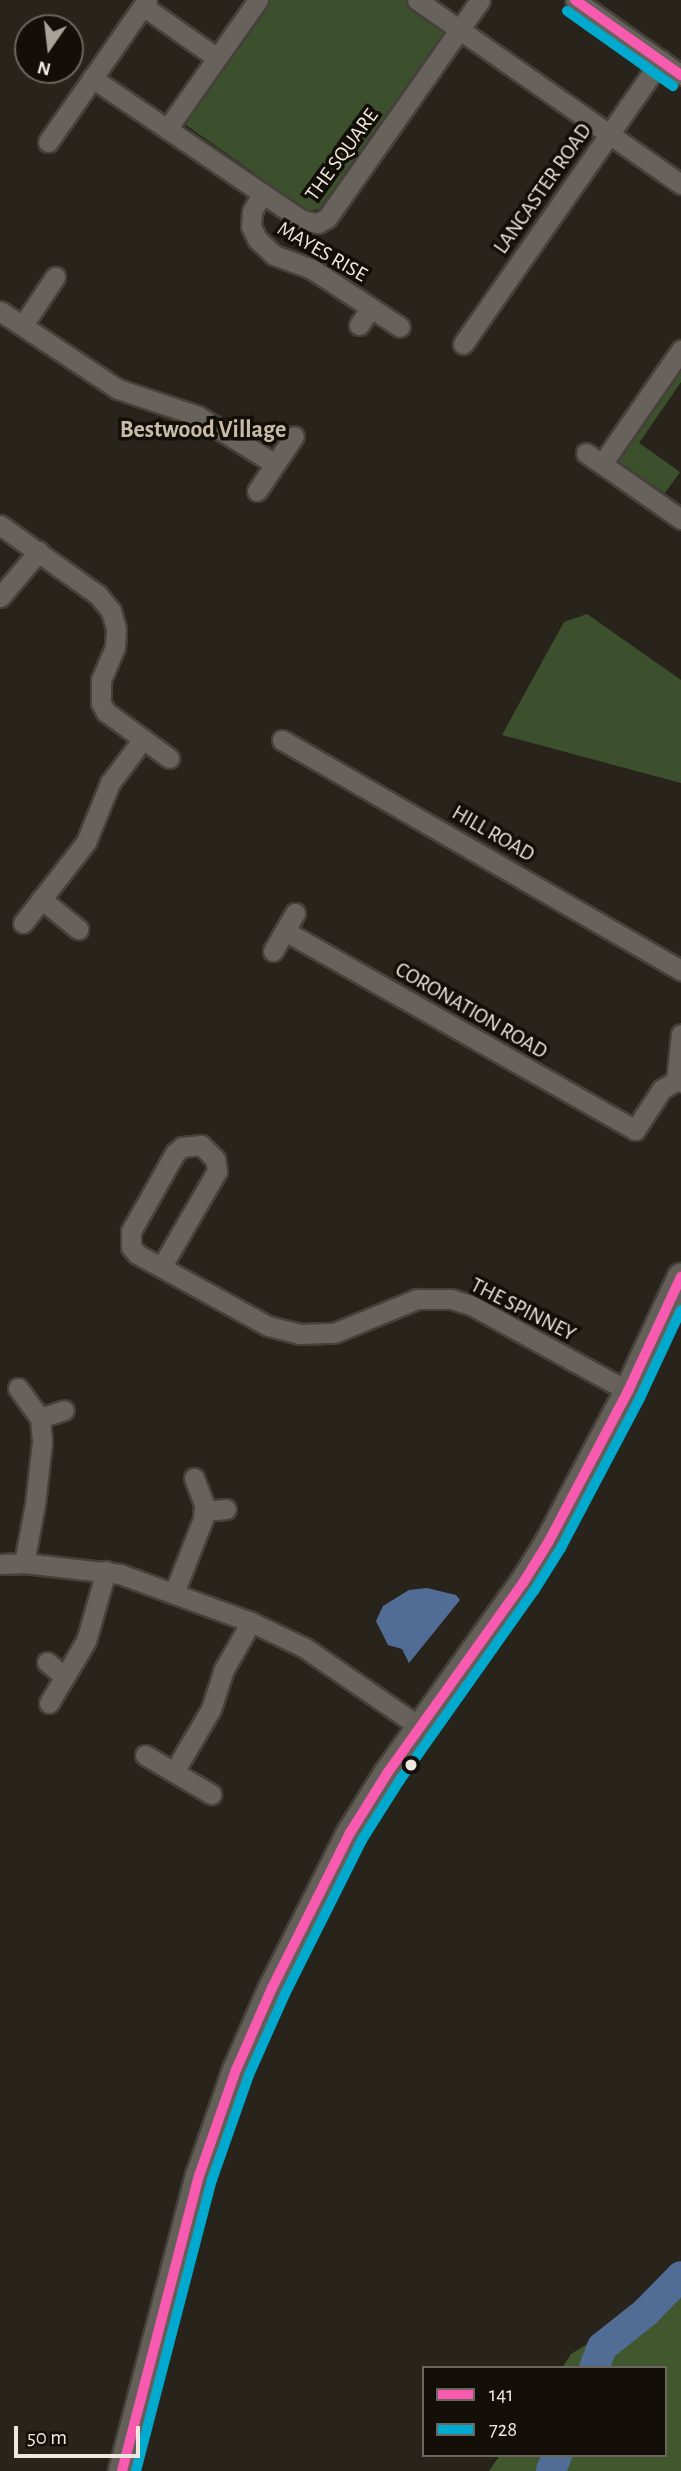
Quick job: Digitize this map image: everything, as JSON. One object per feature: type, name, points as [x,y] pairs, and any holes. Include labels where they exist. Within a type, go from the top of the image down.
[{"type":"main road","points":[[122,2471],[181,2238],[236,2070],[272,1988],[350,1833],[420,1727],[523,1583],[628,1391],[681,1277]]},
{"type":"street","points":[[167,129],[258,0]]},
{"type":"street","points":[[417,0],[681,184]]},
{"type":"street","name":"THE SQUARE","points":[[92,78],[302,220],[318,222],[327,218],[480,0]]},
{"type":"street","points":[[575,0],[681,75]]},
{"type":"street","points":[[48,142],[145,3],[217,58]]},
{"type":"street","name":"LANCASTER ROAD","points":[[463,344],[661,61]]},
{"type":"street","name":"MAYES RISE","points":[[262,193],[252,212],[251,226],[257,239],[274,255],[304,264],[400,327]]},
{"type":"street","points":[[23,325],[55,277]]},
{"type":"street","name":"MAYES RISE","points":[[359,325],[371,308]]},
{"type":"street","points":[[0,311],[125,392],[198,416],[275,464]]},
{"type":"street","points":[[681,350],[594,459],[681,519]]},
{"type":"street","points":[[257,491],[294,436]]},
{"type":"street","points":[[0,524],[98,595],[111,611],[116,629],[115,647],[101,680],[101,703],[106,712],[169,758]]},
{"type":"street","points":[[0,597],[39,551]]},
{"type":"street","points":[[23,923],[86,842],[110,783],[143,739]]},
{"type":"street","name":"HILL ROAD","points":[[282,740],[681,970]]},
{"type":"street","points":[[41,899],[78,929]]},
{"type":"street","points":[[274,951],[295,913]]},
{"type":"street","name":"CORONATION ROAD","points":[[285,931],[641,1134],[662,1089],[679,1082]]},
{"type":"street","points":[[679,1082],[681,1034]]},
{"type":"street","name":"THE SPINNEY","points":[[162,1266],[217,1171],[215,1159],[201,1145],[182,1147],[175,1153],[131,1231],[131,1247],[137,1254],[268,1326],[299,1334],[334,1333],[417,1299],[451,1299],[471,1305],[628,1391]]},
{"type":"street","points":[[18,1388],[40,1418],[42,1442],[35,1504],[24,1563]]},
{"type":"street","points":[[40,1418],[64,1410]]},
{"type":"street","points":[[174,1593],[204,1511],[194,1478]]},
{"type":"street","points":[[204,1511],[226,1509]]},
{"type":"street","points":[[0,1564],[24,1563],[106,1572],[174,1593],[251,1622],[305,1648],[420,1727]]},
{"type":"street","points":[[49,1703],[95,1619],[106,1572]]},
{"type":"street","points":[[174,1772],[211,1709],[223,1671],[251,1622]]},
{"type":"street","points":[[47,1662],[65,1677]]},
{"type":"street","points":[[145,1755],[211,1794]]},
{"type":"green space","points":[[265,0],[409,0],[445,27],[443,37],[424,66],[319,209],[308,211],[186,125],[186,114]]},
{"type":"green space","points":[[681,361],[681,382],[639,443],[680,472],[665,493],[617,458]]},
{"type":"green space","points":[[587,614],[681,680],[681,783],[502,735],[564,622]]},
{"type":"green space","points":[[681,2287],[681,2471],[489,2471],[499,2457],[667,2457],[667,2366],[563,2366],[571,2354]]},
{"type":"water","points":[[427,1588],[456,1595],[460,1600],[409,1663],[402,1649],[388,1645],[376,1621],[383,1606],[409,1590]]},
{"type":"waterway","points":[[595,2366],[602,2347],[646,2312],[681,2276]]},
{"type":"waterway","points":[[551,2471],[556,2457]]},
{"type":"transit line","name":"141","points":[[575,0],[681,75]]},
{"type":"transit line","name":"728","points":[[567,11],[673,86]]},
{"type":"transit line","name":"141","points":[[122,2471],[199,2176],[236,2070],[272,1988],[350,1833],[388,1772],[523,1583],[549,1541],[628,1391],[681,1277]]},
{"type":"transit line","name":"728","points":[[136,2471],[212,2180],[249,2075],[285,1994],[362,1840],[400,1780],[534,1591],[561,1548],[640,1398],[681,1310]]},
{"type":"district","name":"Bestwood Village","points":[[203,431]]}]
